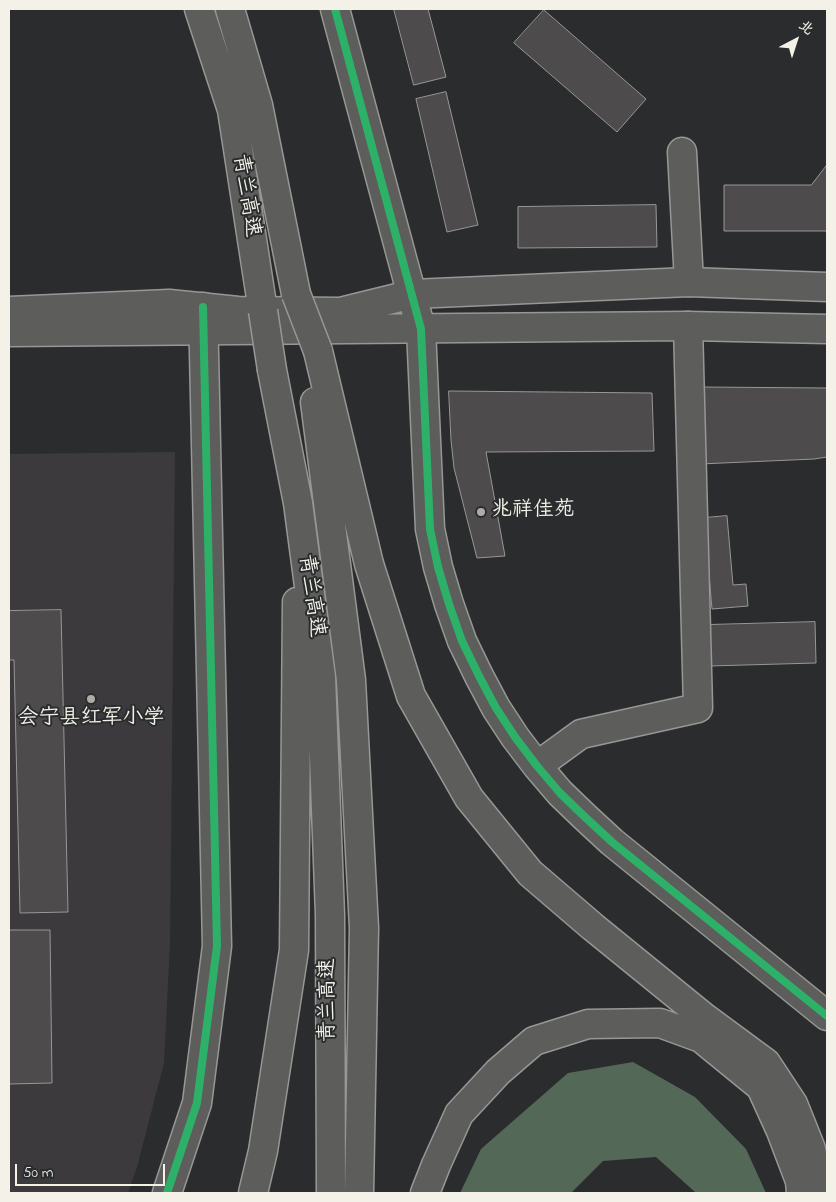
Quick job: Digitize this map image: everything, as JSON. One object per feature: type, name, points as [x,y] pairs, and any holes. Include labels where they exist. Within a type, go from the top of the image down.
[{"type":"main road","name":"青兰高速","points":[[199,9],[232,110],[272,370],[298,503],[321,677],[330,914],[331,1193]]},
{"type":"main road","name":"青兰高速","points":[[230,9],[258,105],[296,294],[313,352],[351,680],[364,928],[359,1193]]},
{"type":"main road","points":[[335,9],[421,328],[430,529],[438,567],[449,604],[462,641],[478,676],[515,738],[560,793],[612,842],[827,1016]]},
{"type":"main road","points":[[682,152],[688,282]]},
{"type":"main road","points":[[9,311],[168,304],[204,319],[238,311],[340,312],[413,294],[688,282],[827,287]]},
{"type":"main road","points":[[167,1193],[197,1103],[217,946],[204,319]]},
{"type":"main road","points":[[9,332],[204,319],[421,328],[688,326],[827,329]]},
{"type":"main road","points":[[537,766],[581,734],[698,708],[688,326]]},
{"type":"main road","points":[[313,352],[369,564],[411,696],[470,798],[530,873],[705,1018],[766,1063],[792,1104],[811,1149],[821,1193]]},
{"type":"main road","points":[[253,1193],[263,1151],[294,950],[298,503]]},
{"type":"main road","points":[[425,1193],[459,1114],[498,1072],[534,1041],[588,1024],[660,1023],[701,1038],[761,1087],[781,1131],[800,1181],[801,1193]]},
{"type":"shaded area","name":"会宁县红军小学","points":[[175,452],[170,943],[164,1063],[137,1167],[128,1193],[9,1193],[9,454]]},
{"type":"green space","points":[[633,1062],[695,1097],[746,1149],[766,1193],[695,1193],[656,1157],[603,1161],[571,1193],[460,1193],[481,1149],[568,1073]]},
{"type":"building","points":[[394,9],[428,9],[446,77],[414,85]]},
{"type":"building","points":[[544,10],[646,99],[617,132],[514,43]]},
{"type":"building","points":[[446,92],[478,225],[447,232],[416,99]]},
{"type":"building","points":[[827,165],[827,231],[724,231],[724,185],[811,185]]},
{"type":"building","points":[[656,205],[657,247],[518,248],[518,207]]},
{"type":"building","points":[[700,387],[827,388],[827,457],[700,464]]},
{"type":"building","name":"兆祥佳苑","points":[[449,391],[652,393],[654,451],[486,452],[505,556],[477,558],[454,468]]},
{"type":"building","points":[[727,516],[733,585],[746,584],[748,606],[712,609],[704,518]]},
{"type":"building","points":[[61,610],[68,912],[20,913],[14,660],[9,660],[9,611]]},
{"type":"building","points":[[815,622],[816,663],[709,666],[707,625]]},
{"type":"building","points":[[9,930],[50,930],[52,1083],[9,1084]]},
{"type":"cycle path","points":[[335,9],[421,329],[430,529],[438,567],[462,641],[479,676],[496,708],[515,737],[560,793],[612,842],[827,1016]]},
{"type":"cycle path","points":[[167,1193],[197,1103],[217,946],[203,307]]},
{"type":"place","name":"兆祥佳苑","points":[[481,512]]},
{"type":"place","name":"会宁县红军小学","points":[[91,699]]}]
